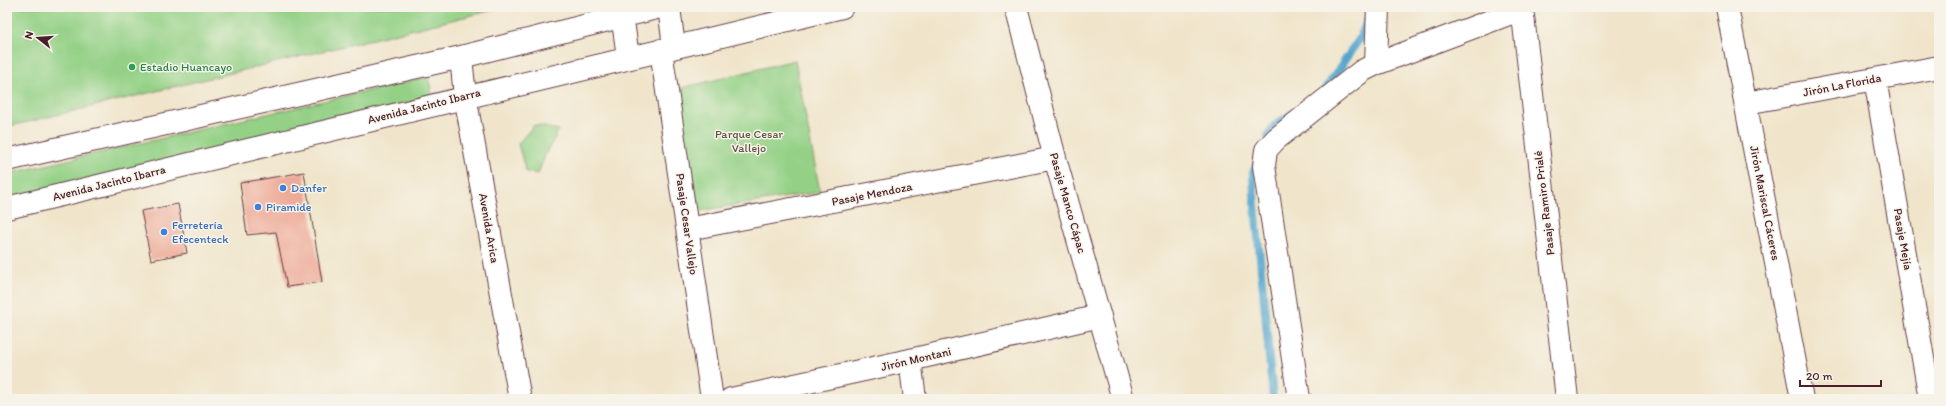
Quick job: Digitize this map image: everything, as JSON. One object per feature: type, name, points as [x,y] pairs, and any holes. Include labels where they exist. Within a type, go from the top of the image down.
[{"type":"street","points":[[7,160],[461,57],[622,11],[660,7]]},
{"type":"street","name":"Pasaje Cesar Vallejo","points":[[669,7],[668,48],[688,230],[712,399]]},
{"type":"street","name":"Avenida Jacinto Ibarra","points":[[7,208],[465,96],[842,7]]},
{"type":"street","name":"Pasaje Manco Cápac","points":[[1016,7],[1055,158],[1123,399]]},
{"type":"street","points":[[1376,64],[1378,7]]},
{"type":"street","name":"Jirón Mariscal Cáceres","points":[[1727,7],[1802,399]]},
{"type":"street","points":[[1299,399],[1264,166],[1266,150],[1276,138],[1362,71],[1376,64],[1522,8]]},
{"type":"street","name":"Pasaje Ramiro Prialé","points":[[1522,8],[1567,399]]},
{"type":"street","points":[[622,11],[628,58]]},
{"type":"street","name":"Avenida Arica","points":[[461,57],[465,96],[520,399]]},
{"type":"street","name":"Jirón La Florida","points":[[1746,104],[1939,67]]},
{"type":"street","name":"Pasaje Mejía","points":[[1875,79],[1930,399]]},
{"type":"street","name":"Pasaje Mendoza","points":[[688,230],[1055,158]]},
{"type":"street","name":"Jirón Montani","points":[[731,399],[910,360],[1100,316]]},
{"type":"street","points":[[910,360],[915,399]]},
{"type":"green space","name":"Estadio Huancayo","points":[[7,7],[506,7],[7,127]]},
{"type":"green space","name":"Parque Cesar Vallejo","points":[[795,60],[820,192],[698,211],[678,89]]},
{"type":"green space","points":[[428,77],[434,101],[7,200],[7,174]]},
{"type":"green space","points":[[534,125],[559,130],[545,155],[538,174],[526,172],[518,144]]},
{"type":"building","points":[[304,172],[322,282],[287,287],[276,232],[247,235],[240,183]]},
{"type":"building","name":"Ferretería Efecenteck","points":[[178,204],[187,253],[151,260],[141,211]]},
{"type":"waterway","points":[[1324,91],[1360,38],[1370,13]]},
{"type":"waterway","points":[[1268,136],[1275,125],[1297,111]]},
{"type":"waterway","points":[[1257,163],[1253,173],[1254,194],[1273,399]]},
{"type":"place","name":"Estadio Huancayo","points":[[132,67]]},
{"type":"place","name":"Danfer","points":[[283,188]]},
{"type":"place","name":"Piramide","points":[[258,207]]},
{"type":"place","name":"Ferretería Efecenteck","points":[[164,232]]}]
